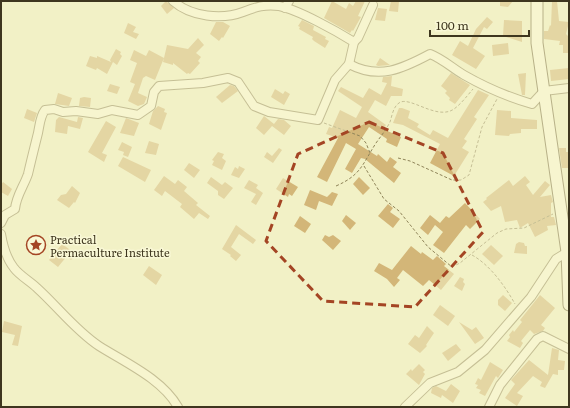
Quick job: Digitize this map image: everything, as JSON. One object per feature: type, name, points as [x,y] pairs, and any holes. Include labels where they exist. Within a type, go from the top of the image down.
[{"type":"main road","points":[[537,1],[537,43],[560,212],[568,252],[569,305]]},
{"type":"street","points":[[173,1],[191,12],[207,16],[232,14],[260,5],[287,5],[354,42]]},
{"type":"street","points":[[1,223],[5,215],[15,209],[16,200],[22,191],[28,173],[39,123],[45,110],[54,109],[63,112],[98,114],[112,110],[138,115],[151,106],[154,92],[159,86],[203,83],[228,78],[238,82],[254,106],[269,112],[318,120],[335,80],[349,64],[354,42],[358,38],[373,4]]},
{"type":"street","points":[[349,64],[360,70],[391,72],[430,54],[486,87],[532,104],[546,103]]},
{"type":"street","points":[[532,104],[544,91],[569,88]]},
{"type":"street","points":[[1,234],[8,258],[14,268],[24,278],[36,287],[87,338],[136,367],[171,395],[178,407]]},
{"type":"street","points":[[405,407],[430,383],[458,372],[485,350],[531,297],[556,259],[568,252]]},
{"type":"street","points":[[489,407],[500,385],[537,339],[543,336],[569,349]]},
{"type":"path","points":[[336,186],[352,178],[364,166],[370,153],[387,127],[394,110],[400,102],[406,100],[423,109],[444,113],[453,110],[473,88]]},
{"type":"path","points":[[398,158],[410,161],[452,180],[461,180],[469,175],[482,127],[498,96]]},
{"type":"path","points":[[318,120],[360,136],[366,143],[370,153]]},
{"type":"path","points":[[364,166],[384,198],[399,211],[428,247],[452,267],[471,254],[487,240],[506,229],[524,228],[540,221],[550,214],[560,212]]},
{"type":"path","points":[[471,254],[485,264],[501,281],[518,311]]},
{"type":"highlighted area","points":[[369,122],[443,153],[483,232],[415,307],[323,301],[266,241],[298,154]]},
{"type":"building","points":[[166,1],[174,8],[167,14],[161,6]]},
{"type":"building","points":[[332,1],[346,9],[349,3],[353,6],[356,1],[365,1],[358,16],[361,17],[353,31],[352,30],[350,33],[324,18]]},
{"type":"building","points":[[391,1],[399,1],[398,12],[389,11]]},
{"type":"building","points":[[500,1],[513,1],[508,7],[500,6]]},
{"type":"building","points":[[552,1],[557,1],[559,21],[569,22],[566,34],[569,37],[569,53],[563,53],[563,45],[559,45],[560,41],[544,39],[544,31],[548,31],[550,25],[551,26]]},
{"type":"building","points":[[378,8],[387,9],[385,21],[375,20]]},
{"type":"building","points":[[487,17],[493,22],[487,29],[484,27],[473,48],[485,56],[476,69],[452,55],[460,41],[468,46],[476,29]]},
{"type":"building","points":[[302,20],[314,26],[313,30],[326,37],[325,39],[329,41],[325,48],[314,41],[312,39],[313,37],[299,29],[300,27],[298,26]]},
{"type":"building","points":[[504,20],[522,21],[522,42],[503,36]]},
{"type":"building","points":[[216,22],[223,22],[230,26],[223,38],[222,37],[219,41],[210,34]]},
{"type":"building","points":[[128,23],[136,27],[133,32],[139,34],[136,39],[124,33]]},
{"type":"building","points":[[198,38],[204,45],[196,53],[201,57],[198,61],[200,63],[190,74],[187,74],[173,63],[173,65],[163,62],[167,45],[188,49]]},
{"type":"building","points":[[508,43],[509,54],[493,56],[492,45]]},
{"type":"building","points":[[116,49],[121,52],[120,54],[122,56],[117,65],[113,62],[107,74],[97,68],[96,70],[86,66],[90,56],[97,58],[97,56],[111,62],[110,60]]},
{"type":"building","points":[[134,50],[146,56],[149,50],[164,58],[155,80],[146,76],[143,78],[138,93],[147,97],[144,104],[138,106],[128,101],[135,84],[130,82],[137,63],[130,60]]},
{"type":"building","points":[[380,58],[390,65],[376,65]]},
{"type":"building","points":[[569,68],[569,79],[551,81],[550,70]]},
{"type":"building","points":[[451,73],[470,85],[455,104],[449,100],[450,98],[445,93],[447,91],[441,86]]},
{"type":"building","points":[[526,73],[525,95],[522,95],[518,74]]},
{"type":"building","points":[[392,76],[391,86],[403,89],[402,96],[391,96],[386,106],[375,100],[368,112],[386,125],[383,129],[401,137],[397,147],[386,142],[387,139],[369,127],[358,144],[377,156],[378,154],[387,162],[390,157],[397,162],[393,167],[401,173],[394,183],[365,159],[361,158],[352,173],[345,169],[356,149],[346,143],[327,182],[317,177],[338,138],[326,134],[329,127],[332,128],[340,110],[356,118],[362,107],[338,91],[341,87],[363,98],[369,88],[381,95],[387,83],[382,82],[383,77]]},
{"type":"building","points":[[110,84],[120,87],[117,94],[107,91]]},
{"type":"building","points":[[230,85],[234,86],[238,91],[222,103],[216,97]]},
{"type":"building","points":[[275,89],[283,94],[285,91],[290,94],[284,105],[271,97]]},
{"type":"building","points":[[478,90],[489,95],[474,117],[477,119],[464,139],[467,141],[462,148],[469,152],[454,176],[430,163],[440,144],[403,125],[393,123],[399,108],[402,108],[410,111],[408,118],[419,124],[417,127],[430,135],[433,130],[448,138]]},
{"type":"building","points":[[58,93],[72,98],[69,106],[55,104]]},
{"type":"building","points":[[80,98],[91,98],[90,107],[79,106]]},
{"type":"building","points":[[158,106],[165,109],[164,112],[167,113],[161,130],[149,124],[153,111]]},
{"type":"building","points":[[27,109],[37,113],[34,122],[24,118]]},
{"type":"building","points":[[497,110],[511,111],[511,118],[537,120],[537,129],[521,129],[521,133],[510,134],[509,136],[495,135]]},
{"type":"building","points":[[264,116],[274,124],[278,119],[284,120],[291,126],[284,135],[272,126],[264,135],[256,128]]},
{"type":"building","points":[[59,117],[77,122],[78,117],[83,118],[80,129],[68,126],[67,134],[55,132],[56,120]]},
{"type":"building","points":[[126,118],[139,123],[134,136],[120,133]]},
{"type":"building","points":[[106,121],[116,127],[102,153],[107,155],[104,162],[88,152]]},
{"type":"building","points":[[149,141],[159,144],[156,155],[145,153]]},
{"type":"building","points":[[122,142],[132,147],[128,157],[123,155],[124,152],[118,150]]},
{"type":"building","points":[[279,148],[282,150],[273,163],[264,157],[267,152],[272,156]]},
{"type":"building","points":[[559,148],[566,148],[566,152],[569,152],[569,168],[562,168]]},
{"type":"building","points":[[218,152],[224,154],[222,158],[226,161],[222,170],[212,165],[214,161],[212,160]]},
{"type":"building","points":[[123,157],[151,170],[145,182],[118,166]]},
{"type":"building","points":[[189,163],[200,170],[194,178],[184,170]]},
{"type":"building","points":[[239,166],[245,169],[239,178],[231,175],[235,167],[238,169]]},
{"type":"building","points":[[164,176],[175,184],[178,180],[187,187],[184,191],[198,203],[196,205],[210,216],[208,219],[199,213],[194,219],[180,207],[182,204],[165,191],[162,196],[154,190]]},
{"type":"building","points":[[525,176],[530,182],[526,185],[533,195],[545,181],[550,185],[540,197],[551,195],[553,202],[551,203],[551,217],[554,217],[556,225],[547,226],[548,230],[535,237],[528,223],[520,228],[517,220],[505,222],[501,206],[491,211],[483,202],[509,180],[513,186]]},
{"type":"building","points":[[211,177],[222,185],[225,182],[233,188],[224,199],[218,195],[218,191],[207,183]]},
{"type":"building","points":[[359,177],[370,188],[363,195],[353,184]]},
{"type":"building","points":[[283,178],[298,187],[292,196],[289,194],[288,197],[276,189]]},
{"type":"building","points":[[249,180],[258,185],[256,188],[263,193],[256,205],[251,202],[256,194],[244,188]]},
{"type":"building","points":[[3,182],[12,189],[8,196],[1,192],[1,185]]},
{"type":"building","points":[[72,186],[80,193],[75,203],[74,202],[69,208],[57,200],[61,195],[66,194]]},
{"type":"building","points":[[310,190],[327,197],[332,192],[338,194],[332,206],[319,201],[316,210],[304,205]]},
{"type":"building","points":[[465,203],[480,219],[470,229],[466,225],[444,253],[433,245],[443,232],[435,225],[428,235],[420,228],[430,215],[440,223],[446,216],[449,218]]},
{"type":"building","points":[[388,204],[393,208],[390,212],[400,219],[393,228],[378,216]]},
{"type":"building","points":[[346,215],[356,223],[350,230],[342,221]]},
{"type":"building","points":[[300,216],[311,224],[305,233],[294,226]]},
{"type":"building","points":[[236,225],[256,240],[253,244],[239,234],[231,247],[241,255],[236,261],[230,256],[231,255],[222,249]]},
{"type":"building","points":[[325,235],[329,237],[333,235],[341,241],[333,250],[322,240]]},
{"type":"building","points":[[519,242],[524,243],[525,246],[527,246],[527,254],[514,253],[516,244]]},
{"type":"building","points":[[62,244],[76,254],[71,260],[67,256],[58,267],[49,260]]},
{"type":"building","points":[[491,245],[503,256],[494,265],[482,254]]},
{"type":"building","points":[[411,246],[421,254],[422,252],[433,260],[437,256],[446,264],[444,266],[454,274],[441,290],[429,280],[423,286],[403,270],[397,278],[400,280],[394,287],[387,279],[374,271],[379,263],[392,270]]},
{"type":"building","points":[[149,266],[162,275],[156,285],[143,275]]},
{"type":"building","points":[[460,277],[464,279],[463,282],[465,284],[462,291],[454,286]]},
{"type":"building","points":[[503,295],[512,303],[505,311],[498,305],[498,300]]},
{"type":"building","points":[[540,295],[555,308],[541,325],[545,328],[543,331],[534,334],[530,330],[521,341],[523,343],[520,348],[507,341],[510,337],[509,335],[513,330],[514,332],[522,322],[520,320]]},
{"type":"building","points":[[440,305],[455,316],[448,326],[433,315]]},
{"type":"building","points":[[4,321],[22,326],[18,346],[12,345],[15,335],[2,332]]},
{"type":"building","points":[[459,322],[472,330],[476,327],[484,338],[475,344]]},
{"type":"building","points":[[427,326],[434,333],[426,345],[427,346],[420,353],[408,344],[415,335],[419,338]]},
{"type":"building","points":[[456,344],[461,350],[448,361],[442,353]]},
{"type":"building","points":[[552,348],[559,350],[558,360],[565,361],[564,370],[558,370],[558,375],[553,374],[545,388],[540,386],[542,382],[533,376],[517,393],[523,396],[517,406],[505,398],[515,384],[511,380],[529,360],[548,375]]},
{"type":"building","points":[[490,362],[503,370],[498,378],[496,376],[485,396],[479,393],[481,390],[476,388],[478,385],[475,384],[478,378],[481,380]]},
{"type":"building","points":[[419,364],[425,370],[423,372],[425,374],[419,385],[406,374],[411,369],[412,371]]},
{"type":"building","points":[[451,384],[460,391],[453,403],[442,395],[441,398],[431,393],[432,388],[436,386],[446,391]]},
{"type":"place","name":"Practical Permaculture Institute","points":[[36,245]]}]
